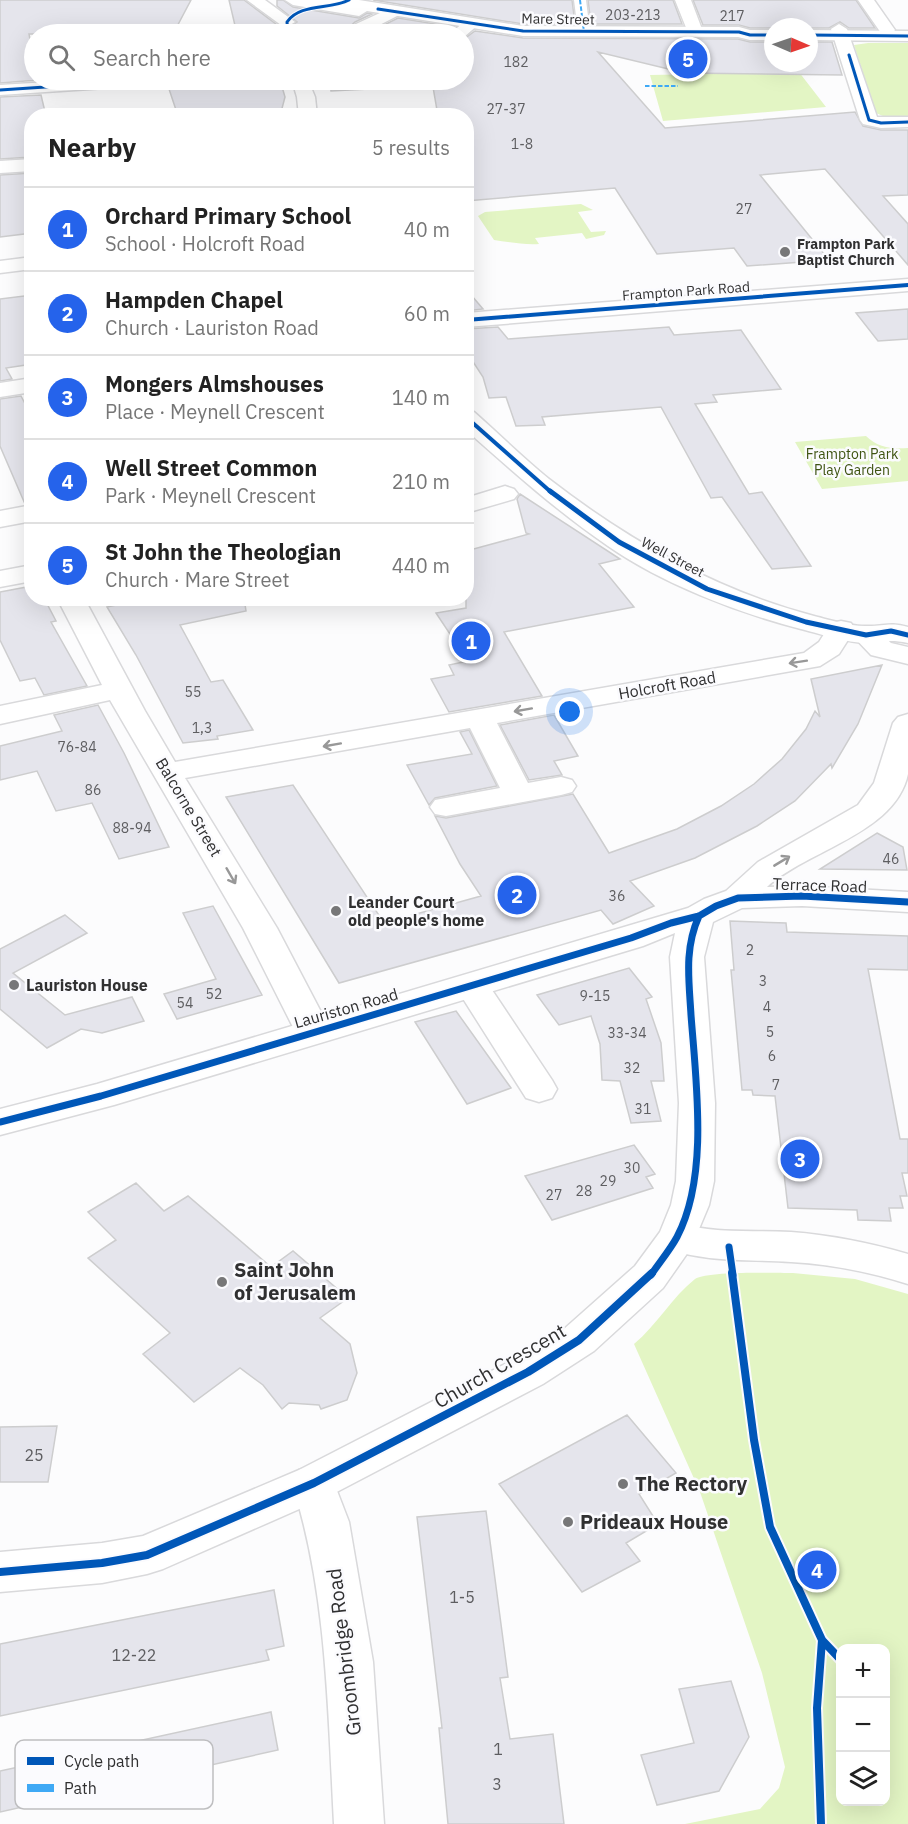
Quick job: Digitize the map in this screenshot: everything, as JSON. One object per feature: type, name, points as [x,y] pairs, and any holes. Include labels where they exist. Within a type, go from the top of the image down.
[{"type":"street","points":[[255,0],[289,11]]},
{"type":"street","points":[[580,0],[584,32]]},
{"type":"street","points":[[683,0],[695,32]]},
{"type":"street","points":[[866,0],[884,24]]},
{"type":"street","name":"Mare Street","points":[[289,11],[337,4],[362,11],[386,11],[471,24]]},
{"type":"street","points":[[368,24],[380,20],[386,11]]},
{"type":"street","name":"Mare Street","points":[[474,24],[523,31],[739,32],[764,35]]},
{"type":"street","points":[[818,34],[884,24],[908,30]]},
{"type":"street","name":"Mare Street","points":[[739,32],[764,29]]},
{"type":"street","points":[[818,30],[908,36]]},
{"type":"street","points":[[840,32],[869,120],[881,123],[908,122]]},
{"type":"street","points":[[0,90],[24,88]]},
{"type":"street","points":[[304,90],[307,108]]},
{"type":"street","points":[[0,167],[24,166]]},
{"type":"street","points":[[0,267],[24,265]]},
{"type":"street","name":"Frampton Park Road","points":[[474,319],[908,285]]},
{"type":"street","points":[[0,390],[24,386]]},
{"type":"street","name":"Well Street","points":[[474,427],[539,483],[619,542],[707,588],[806,622],[853,632],[891,631],[908,635]]},
{"type":"street","points":[[474,504],[506,494]]},
{"type":"street","points":[[0,519],[24,514]]},
{"type":"street","points":[[0,579],[24,574]]},
{"type":"street","name":"Balcorne Street","points":[[83,606],[118,690],[260,928],[313,1031]]},
{"type":"street","name":"Well Street","points":[[853,632],[881,649],[908,656]]},
{"type":"street","name":"Holcroft Road","points":[[168,772],[810,660],[823,656],[853,632]]},
{"type":"street","points":[[0,715],[118,690]]},
{"type":"street","points":[[479,718],[519,794]]},
{"type":"street","points":[[738,898],[747,886],[768,869],[852,824],[871,810],[892,777],[908,723]]},
{"type":"street","points":[[446,807],[561,786]]},
{"type":"street","name":"Terrace Road","points":[[699,916],[716,906],[738,898],[802,896],[908,902]]},
{"type":"street","name":"Lauriston Road","points":[[3,1117],[101,1096],[313,1031],[471,987],[631,938],[671,922],[699,916]]},
{"type":"street","name":"Church Crescent","points":[[0,1572],[102,1563],[147,1555],[180,1543],[314,1483],[528,1372],[579,1340],[649,1277],[677,1238],[690,1205],[697,1154],[697,1103],[687,957],[692,931],[699,916]]},
{"type":"street","name":"Lauriston Road","points":[[631,938],[664,943],[677,948],[687,957]]},
{"type":"street","points":[[471,987],[539,1089]]},
{"type":"street","points":[[677,1238],[717,1247],[791,1247],[863,1257],[908,1269]]},
{"type":"street","name":"Groombridge Road","points":[[314,1483],[327,1522],[349,1662],[359,1824]]},
{"type":"green space","points":[[908,43],[908,116],[885,117],[876,113],[854,45]]},
{"type":"green space","points":[[764,70],[764,72],[799,72],[826,107],[663,121],[650,75],[760,73]]},
{"type":"green space","points":[[581,204],[593,210],[578,212],[591,232],[606,231],[604,235],[586,239],[582,233],[535,238],[539,244],[494,240],[478,216],[485,212]]},
{"type":"green space","name":"Frampton Park Play Garden","points":[[866,436],[886,447],[908,448],[908,481],[822,489],[795,442]]},
{"type":"green space","points":[[793,1273],[855,1279],[908,1294],[908,1824],[685,1824],[760,1809],[779,1788],[785,1767],[762,1673],[700,1492],[634,1344],[695,1279],[702,1276]]},
{"type":"building","points":[[0,0],[191,0],[178,24],[24,24],[24,81],[0,83]]},
{"type":"building","points":[[229,0],[244,0],[276,24],[235,24]]},
{"type":"building","points":[[277,0],[283,0],[293,7],[359,18],[367,13],[372,14],[353,24],[294,24],[297,22],[277,6]]},
{"type":"building","points":[[373,0],[572,0],[575,24],[523,24]]},
{"type":"building","points":[[588,0],[673,0],[682,24],[591,24]]},
{"type":"building","points":[[693,0],[856,0],[875,28],[849,28],[840,22],[829,28],[818,28],[818,18],[764,18],[764,28],[703,25]]},
{"type":"building","points":[[398,18],[435,24],[386,24]]},
{"type":"building","points":[[475,31],[523,38],[738,39],[764,42],[764,72],[818,72],[818,42],[832,42],[842,75],[685,73],[598,52],[665,128],[855,112],[863,126],[881,130],[908,130],[908,195],[883,196],[908,224],[908,265],[825,169],[760,175],[829,260],[747,266],[734,248],[657,254],[615,188],[474,200],[474,108],[437,108],[434,90],[474,90]]},
{"type":"building","points":[[169,90],[283,90],[285,97],[282,108],[175,108]]},
{"type":"building","points":[[41,95],[44,108],[24,108],[24,158],[0,159],[0,97]]},
{"type":"building","points":[[24,174],[24,234],[0,237],[0,175]]},
{"type":"building","points":[[24,296],[24,365],[6,368],[12,379],[0,381],[0,299]]},
{"type":"building","points":[[474,298],[483,309],[474,310]]},
{"type":"building","points":[[908,309],[908,339],[878,341],[856,313]]},
{"type":"building","points":[[498,327],[508,339],[669,327],[674,335],[741,330],[781,389],[713,395],[717,402],[695,404],[749,494],[762,492],[811,566],[772,569],[722,497],[711,498],[661,407],[542,417],[545,425],[516,426],[506,397],[489,398],[483,377],[474,363],[474,328]]},
{"type":"building","points":[[21,396],[24,402],[24,502],[0,446],[0,399]]},
{"type":"building","points":[[520,494],[620,559],[599,564],[634,607],[504,632],[542,696],[449,712],[431,679],[454,675],[449,665],[468,661],[436,613],[474,606],[474,549],[529,534],[526,533],[517,499]]},
{"type":"building","points":[[24,588],[24,606],[48,606],[56,621],[51,622],[87,686],[44,695],[35,678],[20,681],[0,640],[0,592]]},
{"type":"building","points":[[245,606],[246,611],[180,625],[211,682],[223,680],[253,730],[217,736],[218,739],[183,743],[136,655],[107,607]]},
{"type":"building","points":[[882,665],[858,724],[832,768],[831,764],[795,801],[757,826],[695,858],[630,881],[654,906],[613,924],[601,910],[339,983],[226,797],[293,785],[384,923],[481,896],[460,864],[435,816],[446,818],[573,794],[609,853],[677,829],[721,806],[754,784],[782,759],[806,729],[815,711],[820,717],[811,679]]},
{"type":"building","points":[[98,705],[169,847],[119,859],[92,803],[56,811],[37,771],[0,780],[0,746],[62,731],[54,715]]},
{"type":"building","points":[[554,715],[578,756],[554,761],[562,775],[529,780],[500,725]]},
{"type":"building","points":[[469,730],[497,786],[435,798],[429,805],[407,765],[472,754],[460,732]]},
{"type":"building","points":[[877,833],[903,847],[907,870],[820,869]]},
{"type":"building","points":[[213,906],[262,995],[177,1019],[164,994],[216,979],[183,913]]},
{"type":"building","name":"Lauriston House","points":[[65,915],[87,933],[13,973],[65,1015],[132,997],[144,1021],[102,1033],[81,1029],[47,1048],[0,1009],[0,949]]},
{"type":"building","points":[[730,921],[786,923],[787,932],[908,936],[908,970],[868,969],[900,1139],[908,1139],[908,1173],[902,1173],[907,1196],[900,1196],[903,1208],[889,1208],[891,1221],[858,1220],[857,1210],[788,1208],[775,1096],[753,1095],[752,1090],[742,1090],[731,970],[734,970]]},
{"type":"building","points":[[629,968],[652,997],[646,999],[661,1043],[664,1081],[651,1081],[661,1121],[631,1123],[620,1081],[602,1080],[600,1044],[591,1016],[559,1025],[537,995]]},
{"type":"building","points":[[456,1011],[511,1088],[467,1104],[415,1022]]},
{"type":"building","points":[[634,1145],[655,1174],[646,1177],[653,1188],[552,1220],[525,1176]]},
{"type":"building","name":"Saint John of Jerusalem","points":[[136,1183],[164,1211],[188,1196],[271,1267],[293,1251],[348,1298],[320,1318],[350,1344],[357,1373],[347,1400],[321,1409],[319,1405],[289,1403],[282,1409],[263,1385],[240,1368],[194,1402],[143,1354],[170,1333],[88,1258],[116,1240],[88,1212]]},
{"type":"building","points":[[627,1415],[676,1473],[639,1494],[658,1524],[626,1543],[640,1561],[582,1592],[499,1484]]},
{"type":"building","points":[[57,1426],[48,1482],[0,1482],[0,1427]]},
{"type":"building","points":[[486,1511],[508,1677],[500,1678],[510,1739],[553,1734],[564,1824],[448,1824],[439,1728],[442,1728],[417,1517]]},
{"type":"building","points":[[274,1590],[284,1646],[266,1650],[269,1660],[0,1716],[0,1644]]},
{"type":"building","points":[[731,1681],[749,1737],[719,1791],[657,1805],[641,1755],[694,1743],[679,1689]]},
{"type":"building","points":[[271,1712],[278,1750],[213,1764],[213,1740],[142,1740]]},
{"type":"building","points":[[15,1768],[15,1809],[0,1812],[0,1771]]},
{"type":"marked path","points":[[580,0],[584,32]]},
{"type":"marked path","points":[[645,86],[678,86]]},
{"type":"cycle path","points":[[287,24],[292,16],[299,12],[335,6],[349,0]]},
{"type":"cycle path","points":[[378,9],[523,31],[739,32],[764,35]]},
{"type":"cycle path","points":[[818,35],[908,36]]},
{"type":"cycle path","points":[[849,55],[869,120],[881,123],[908,122]]},
{"type":"cycle path","points":[[0,90],[24,88]]},
{"type":"cycle path","points":[[474,319],[908,285]]},
{"type":"cycle path","points":[[474,424],[539,483],[619,542],[707,589],[806,622],[866,635],[891,631],[908,635]]},
{"type":"cycle path","points":[[0,1122],[101,1096],[631,938],[671,923],[699,916],[716,906],[738,898],[802,896],[908,902]]},
{"type":"cycle path","points":[[0,1572],[102,1563],[147,1555],[314,1483],[528,1372],[579,1340],[649,1277],[677,1238],[690,1205],[695,1181],[697,1103],[687,957],[692,931],[699,916]]},
{"type":"cycle path","points":[[729,1247],[754,1440],[770,1527],[822,1640],[836,1655]]},
{"type":"cycle path","points":[[821,1824],[817,1708],[822,1640]]},
{"type":"place","name":"St John the Theologian","points":[[688,59]]},
{"type":"place","name":"Frampton Park Baptist Church","points":[[785,252]]},
{"type":"place","name":"Orchard Primary School","points":[[471,641]]},
{"type":"place","name":"Hampden Chapel","points":[[517,895]]},
{"type":"place","name":"Leander Court old people's home","points":[[336,911]]},
{"type":"place","name":"Lauriston House","points":[[14,985]]},
{"type":"place","name":"Mongers Almshouses","points":[[800,1159]]},
{"type":"place","name":"Saint John of Jerusalem","points":[[222,1282]]},
{"type":"place","name":"The Rectory","points":[[623,1484]]},
{"type":"place","name":"Prideaux House","points":[[568,1522]]},
{"type":"place","name":"Well Street Common","points":[[817,1570]]}]
